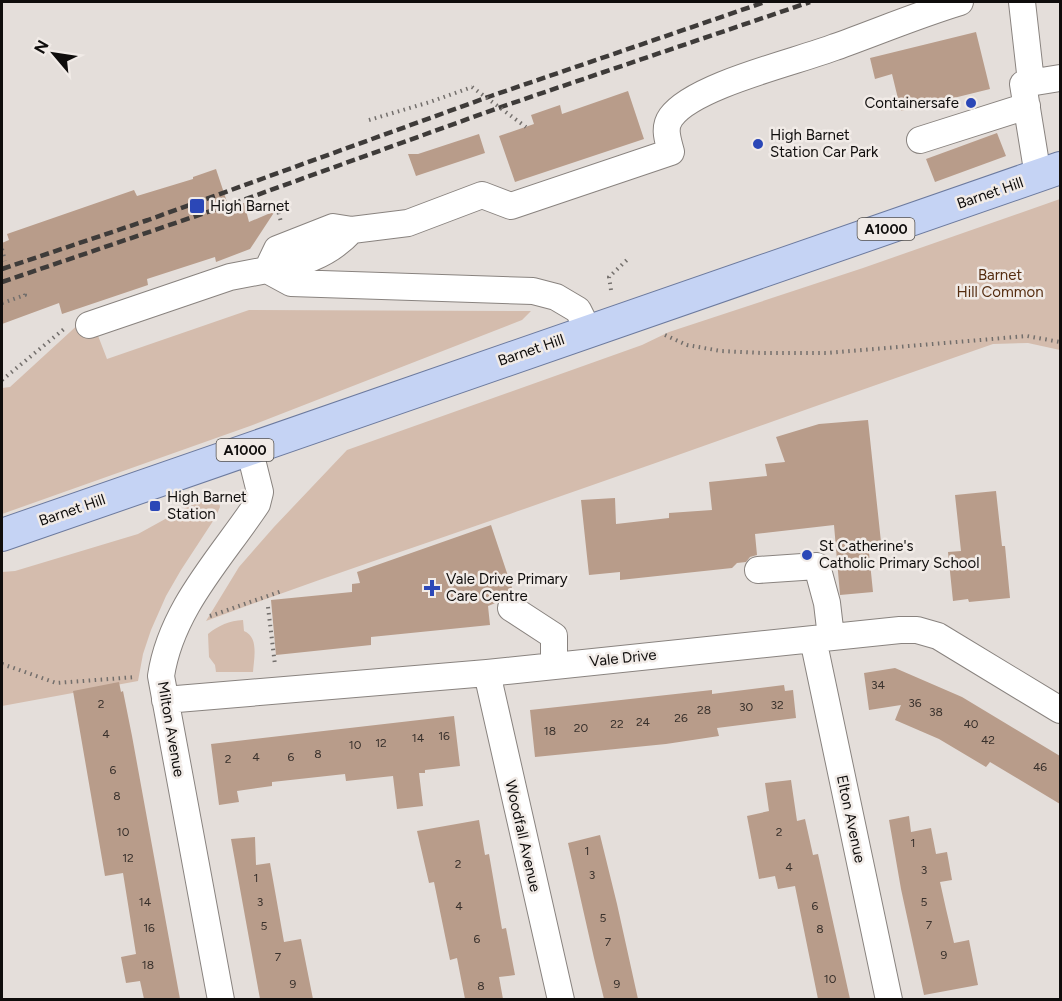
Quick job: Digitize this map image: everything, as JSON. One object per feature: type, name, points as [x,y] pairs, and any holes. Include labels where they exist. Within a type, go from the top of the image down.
[{"type":"main road","name":"Barnet Hill","points":[[2,535],[1049,172]]},
{"type":"street","points":[[267,270],[277,249],[333,227],[352,230],[408,223],[482,195],[511,206],[671,152],[666,129],[672,117],[692,100],[775,66],[833,48],[913,16],[960,2]]},
{"type":"street","points":[[1022,2],[1029,94],[1049,172]]},
{"type":"street","points":[[920,141],[1029,94],[1060,78]]},
{"type":"street","points":[[89,325],[230,277],[267,270],[291,284],[533,291],[556,297],[578,310],[588,330]]},
{"type":"street","name":"Milton Avenue","points":[[221,999],[160,675],[164,657],[191,599],[211,566],[257,504],[260,492],[249,448]]},
{"type":"street","name":"Elton Avenue","points":[[758,570],[817,566],[827,603],[822,638],[889,999]]},
{"type":"street","points":[[511,608],[554,636],[554,665]]},
{"type":"street","name":"Vale Drive","points":[[165,700],[487,673],[917,630],[938,636],[1060,710]]},
{"type":"street","name":"Woodfall Avenue","points":[[487,673],[561,999]]},
{"type":"path","points":[[369,120],[472,87],[526,127]]},
{"type":"path","points":[[2,249],[5,261]]},
{"type":"path","points":[[611,290],[609,277],[629,258]]},
{"type":"path","points":[[2,303],[25,295],[25,293]]},
{"type":"path","points":[[2,380],[80,316],[89,325]]},
{"type":"path","points":[[662,334],[687,345],[722,351],[762,353],[828,353],[1027,336],[1060,342]]},
{"type":"path","points":[[201,619],[282,591]]},
{"type":"path","points":[[268,607],[276,675]]},
{"type":"path","points":[[2,664],[56,683],[140,677]]},
{"type":"green space","name":"Barnet Hill Common","points":[[1060,199],[1060,350],[1028,343],[993,344],[206,621],[239,567],[347,450],[642,345],[669,332],[863,268]]},
{"type":"green space","points":[[249,310],[531,311],[522,320],[250,426],[2,514],[2,388],[10,387],[82,321],[97,333],[107,359]]},
{"type":"green space","points":[[218,496],[220,507],[215,518],[166,596],[151,630],[143,654],[138,681],[2,706],[2,572],[15,571],[138,534],[187,507]]},
{"type":"green space","points":[[243,620],[244,631],[249,634],[254,643],[253,672],[216,672],[215,665],[209,657],[208,634],[224,624]]},
{"type":"building","points":[[976,32],[990,89],[901,111],[892,74],[875,79],[870,58]]},
{"type":"building","points":[[628,91],[644,139],[515,182],[499,136],[534,124],[531,115],[560,105],[562,114]]},
{"type":"building","points":[[997,133],[1006,156],[935,182],[926,159]]},
{"type":"building","points":[[479,134],[485,153],[416,176],[408,154],[418,154]]},
{"type":"building","points":[[216,169],[229,208],[244,203],[249,222],[275,211],[250,249],[216,262],[215,257],[147,279],[148,285],[62,314],[59,303],[2,324],[2,243],[9,240],[7,234],[134,190],[137,196],[193,179],[193,177]]},
{"type":"building","points":[[868,420],[881,542],[868,543],[873,592],[840,595],[834,525],[755,534],[757,555],[750,557],[746,562],[737,563],[732,568],[620,580],[620,572],[589,575],[581,500],[615,498],[616,524],[669,518],[669,513],[712,510],[709,482],[767,476],[765,464],[785,462],[776,437],[819,424]]},
{"type":"building","points":[[996,491],[1010,598],[969,602],[968,599],[953,601],[948,552],[961,551],[955,495]]},
{"type":"building","name":"Vale Drive Primary Care Centre","points":[[491,525],[514,594],[505,594],[498,602],[488,606],[490,625],[371,637],[371,645],[276,655],[271,600],[352,592],[352,584],[360,583],[357,572]]},
{"type":"building","points":[[895,668],[962,697],[1060,756],[1060,804],[990,762],[986,767],[939,739],[895,720],[901,705],[869,710],[864,673]]},
{"type":"building","points":[[119,682],[132,736],[180,999],[144,999],[140,981],[126,983],[121,957],[136,954],[123,873],[105,876],[73,691]]},
{"type":"building","points":[[784,685],[785,691],[793,690],[796,718],[717,728],[719,736],[666,744],[535,757],[530,710],[712,690],[712,694]]},
{"type":"building","points":[[454,716],[460,766],[425,770],[425,773],[419,773],[423,806],[397,809],[393,776],[346,781],[345,774],[272,782],[272,786],[237,791],[239,802],[219,805],[211,744]]},
{"type":"building","points":[[791,780],[797,821],[805,819],[813,855],[818,854],[850,999],[818,999],[795,886],[778,889],[775,876],[759,879],[747,816],[769,811],[765,783]]},
{"type":"building","points":[[909,816],[911,832],[931,828],[936,854],[947,852],[952,880],[940,882],[946,909],[954,943],[969,940],[978,985],[924,995],[889,820]]},
{"type":"building","points":[[479,820],[485,855],[489,854],[502,929],[506,928],[515,975],[499,977],[503,999],[465,999],[457,958],[450,960],[434,882],[429,883],[417,831]]},
{"type":"building","points":[[600,835],[638,999],[604,999],[594,958],[568,843]]},
{"type":"building","points":[[255,837],[256,865],[270,863],[284,942],[301,939],[313,999],[260,999],[231,839]]},
{"type":"railway","points":[[2,269],[148,220],[491,96],[765,2]]},
{"type":"railway","points":[[2,282],[243,200],[501,107],[810,2]]},
{"type":"place","name":"Containersafe","points":[[971,103]]},
{"type":"place","name":"High Barnet Station Car Park","points":[[758,144]]},
{"type":"place","name":"High Barnet","points":[[197,206]]},
{"type":"place","name":"High Barnet Station","points":[[155,506]]},
{"type":"place","name":"St Catherine's Catholic Primary School","points":[[807,555]]},
{"type":"place","name":"Vale Drive Primary Care Centre","points":[[432,588]]}]
